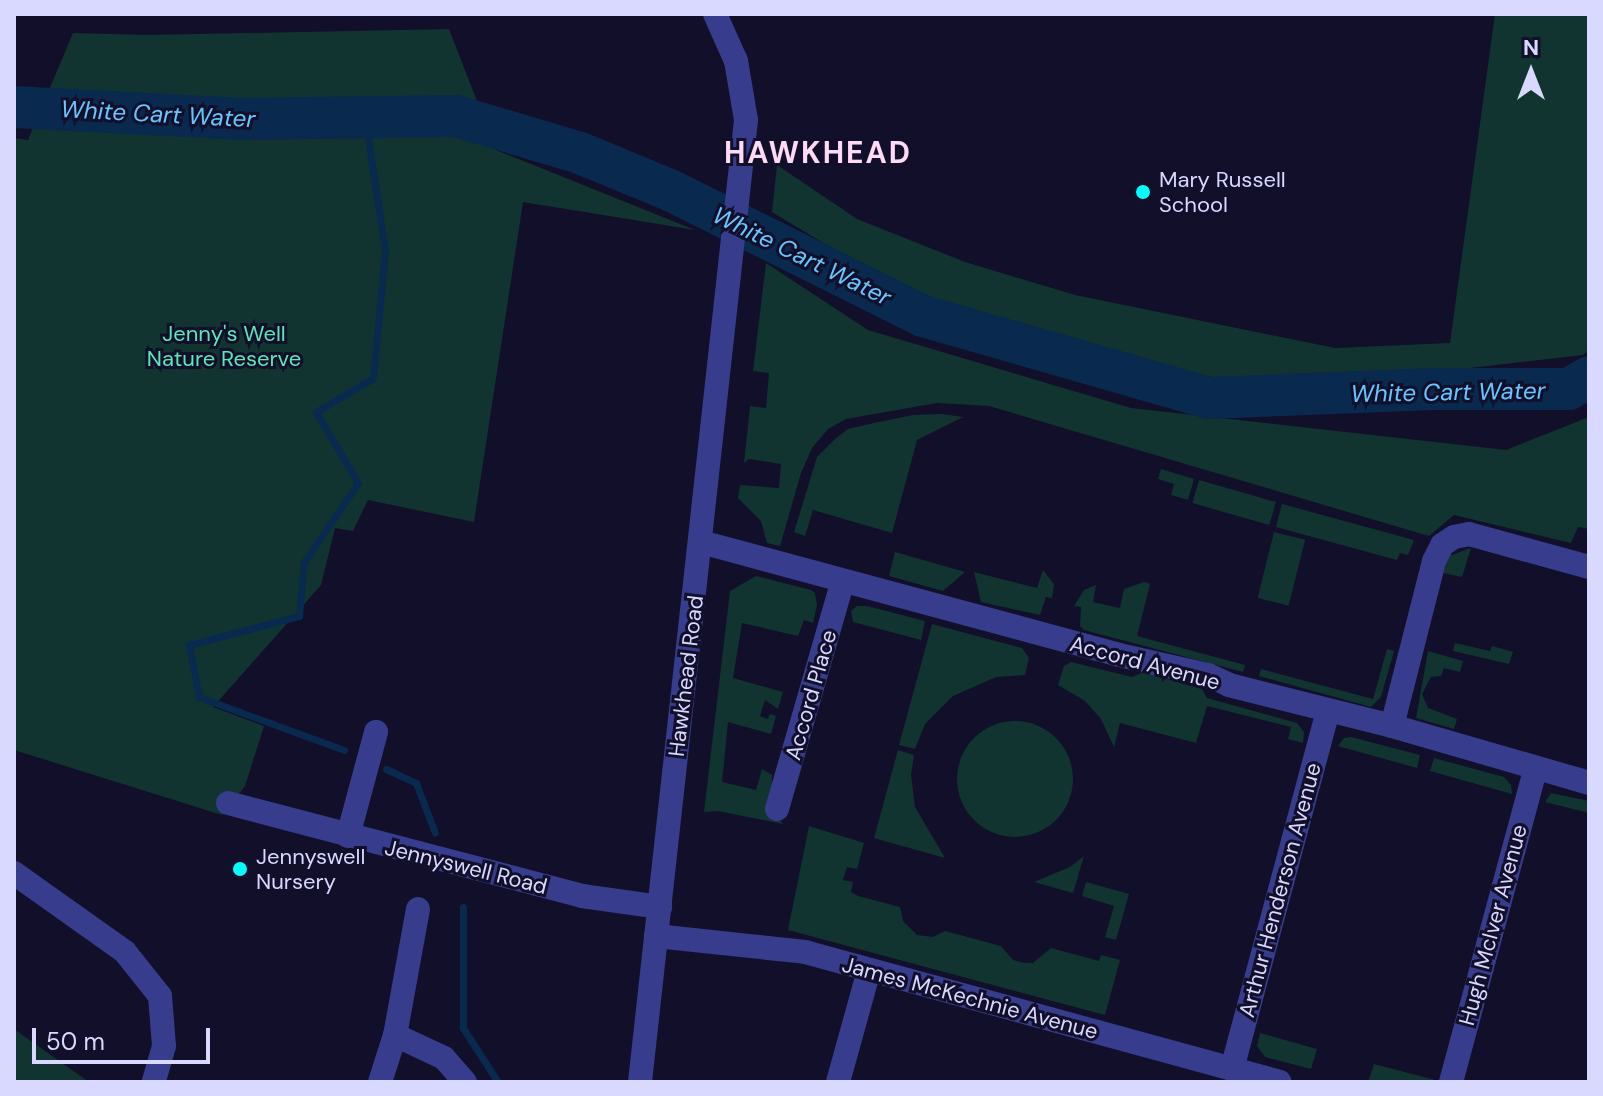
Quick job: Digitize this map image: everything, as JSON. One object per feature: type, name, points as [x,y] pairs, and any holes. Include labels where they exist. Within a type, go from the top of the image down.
[{"type":"street","name":"Hawkhead Road","points":[[640,1082],[743,150],[744,93],[736,61],[715,14]]},
{"type":"street","points":[[1392,726],[1434,561],[1442,545],[1454,537],[1469,534],[1589,567]]},
{"type":"street","name":"Accord Avenue","points":[[701,542],[1119,655],[1208,675],[1229,685],[1392,726],[1589,783]]},
{"type":"street","name":"Accord Place","points":[[777,809],[843,581]]},
{"type":"street","name":"Arthur Henderson Avenue","points":[[1232,1069],[1328,711]]},
{"type":"street","points":[[348,836],[376,732]]},
{"type":"street","name":"Hugh McIver Avenue","points":[[1451,1082],[1536,768]]},
{"type":"street","name":"Jennyswell Road","points":[[228,803],[582,896],[660,907]]},
{"type":"street","points":[[14,873],[125,952],[160,996],[164,1046],[154,1082]]},
{"type":"street","points":[[380,1082],[395,1035],[418,909]]},
{"type":"street","name":"James McKechnie Avenue","points":[[656,936],[805,952],[1280,1082]]},
{"type":"street","points":[[838,1082],[869,970]]},
{"type":"street","points":[[395,1035],[444,1058],[465,1082]]},
{"type":"green space","points":[[1495,14],[1589,14],[1589,350],[1583,355],[1342,383],[1215,378],[931,308],[772,212],[777,165],[857,219],[965,262],[1075,295],[1335,348],[1450,343]]},
{"type":"green space","name":"Jenny's Well Nature Reserve","points":[[449,29],[496,150],[695,230],[523,202],[474,522],[368,500],[353,531],[335,528],[321,585],[213,707],[264,726],[245,786],[222,815],[14,750],[14,138],[28,140],[73,33],[149,35]]},
{"type":"green space","points":[[766,263],[868,330],[1131,408],[1506,450],[1589,417],[1589,529],[1578,527],[1571,543],[1454,515],[1429,536],[989,406],[937,403],[846,419],[828,429],[812,448],[801,473],[780,546],[767,543],[761,521],[738,498],[740,485],[779,488],[781,464],[749,459],[744,463],[750,406],[766,408],[769,373],[753,371]]},
{"type":"green space","points":[[913,415],[963,417],[917,440],[892,533],[813,510],[805,536],[794,532],[817,457],[835,439],[848,429]]},
{"type":"green space","points":[[1161,469],[1194,479],[1188,500],[1171,495],[1174,484],[1158,479]]},
{"type":"green space","points":[[1199,480],[1276,502],[1269,525],[1192,503]]},
{"type":"green space","points":[[1282,504],[1414,540],[1408,555],[1400,553],[1397,560],[1276,527]]},
{"type":"green space","points":[[1274,532],[1305,540],[1289,606],[1258,598]]},
{"type":"green space","points":[[1471,548],[1462,577],[1443,573],[1449,556]]},
{"type":"green space","points":[[895,552],[965,572],[943,591],[889,576]]},
{"type":"green space","points":[[1043,570],[1054,584],[1052,598],[1046,597],[1040,615],[981,602],[974,572],[1037,588]]},
{"type":"green space","points":[[756,576],[811,590],[815,593],[817,605],[813,623],[804,620],[798,636],[742,623],[733,678],[783,692],[778,709],[765,700],[760,716],[768,719],[770,714],[776,716],[771,734],[728,722],[722,782],[756,790],[762,769],[772,775],[771,809],[783,824],[718,811],[704,812],[730,591]]},
{"type":"green space","points":[[1144,582],[1150,584],[1137,636],[1245,665],[1243,672],[1084,630],[1080,626],[1081,607],[1074,606],[1084,590],[1096,585],[1093,602],[1120,608],[1124,589]]},
{"type":"green space","points":[[857,606],[925,621],[921,640],[853,622],[851,611]]},
{"type":"green space","points":[[932,624],[1022,648],[1029,658],[1025,675],[996,677],[953,696],[925,724],[915,749],[899,745]]},
{"type":"green space","points":[[1455,643],[1490,651],[1492,646],[1513,652],[1509,664],[1453,651]]},
{"type":"green space","points":[[1387,649],[1394,651],[1381,697],[1371,707],[1259,676],[1261,669],[1373,699]]},
{"type":"green space","points":[[1428,651],[1463,661],[1460,672],[1444,668],[1441,676],[1431,677],[1422,694],[1428,708],[1457,719],[1454,729],[1416,718]]},
{"type":"green space","points":[[1071,662],[1132,677],[1144,672],[1202,689],[1207,698],[1297,723],[1304,732],[1303,743],[1288,739],[1291,727],[1207,706],[1196,743],[1120,723],[1114,747],[1101,719],[1085,701],[1058,685],[1064,666]]},
{"type":"green space","points":[[1015,721],[1037,725],[1056,738],[1069,757],[1073,779],[1069,801],[1056,820],[1037,833],[1015,837],[993,833],[974,820],[961,801],[957,779],[961,757],[974,738],[993,725]]},
{"type":"green space","points":[[1351,737],[1420,755],[1417,768],[1338,746],[1344,738]]},
{"type":"green space","points":[[898,750],[914,755],[911,775],[915,807],[945,858],[874,838]]},
{"type":"green space","points":[[1434,758],[1504,777],[1511,785],[1512,794],[1430,771]]},
{"type":"green space","points":[[1551,793],[1589,801],[1589,813],[1545,802]]},
{"type":"green space","points":[[809,826],[864,843],[857,869],[847,867],[843,880],[853,882],[851,892],[858,896],[900,907],[903,921],[917,935],[933,937],[945,931],[1001,946],[1013,960],[1024,963],[1033,963],[1051,948],[1099,961],[1101,955],[1120,960],[1105,1015],[788,930]]},
{"type":"green space","points":[[1084,856],[1073,893],[1034,882],[1070,867]]},
{"type":"green space","points":[[1086,882],[1129,894],[1116,940],[1105,937],[1114,906],[1082,896]]},
{"type":"green space","points":[[14,1029],[89,1082],[14,1082]]},
{"type":"green space","points":[[1260,1033],[1317,1049],[1311,1069],[1265,1057],[1257,1046]]},
{"type":"green space","points":[[1374,1064],[1435,1080],[1368,1082]]},
{"type":"waterway","name":"White Cart Water","points":[[14,107],[244,119],[456,116],[580,153],[672,191],[923,316],[1209,398],[1434,389],[1569,389],[1589,377]]},
{"type":"waterway","points":[[344,750],[199,697],[189,645],[299,616],[304,562],[358,483],[316,412],[373,378],[385,250],[365,118]]},
{"type":"waterway","points":[[386,769],[416,783],[435,833]]},
{"type":"waterway","points":[[463,907],[463,1028],[498,1082]]},
{"type":"place","name":"Mary Russell School","points":[[1143,192]]},
{"type":"place","name":"Jennyswell Nursery","points":[[240,869]]},
{"type":"district","name":"HAWKHEAD","points":[[818,153]]}]
